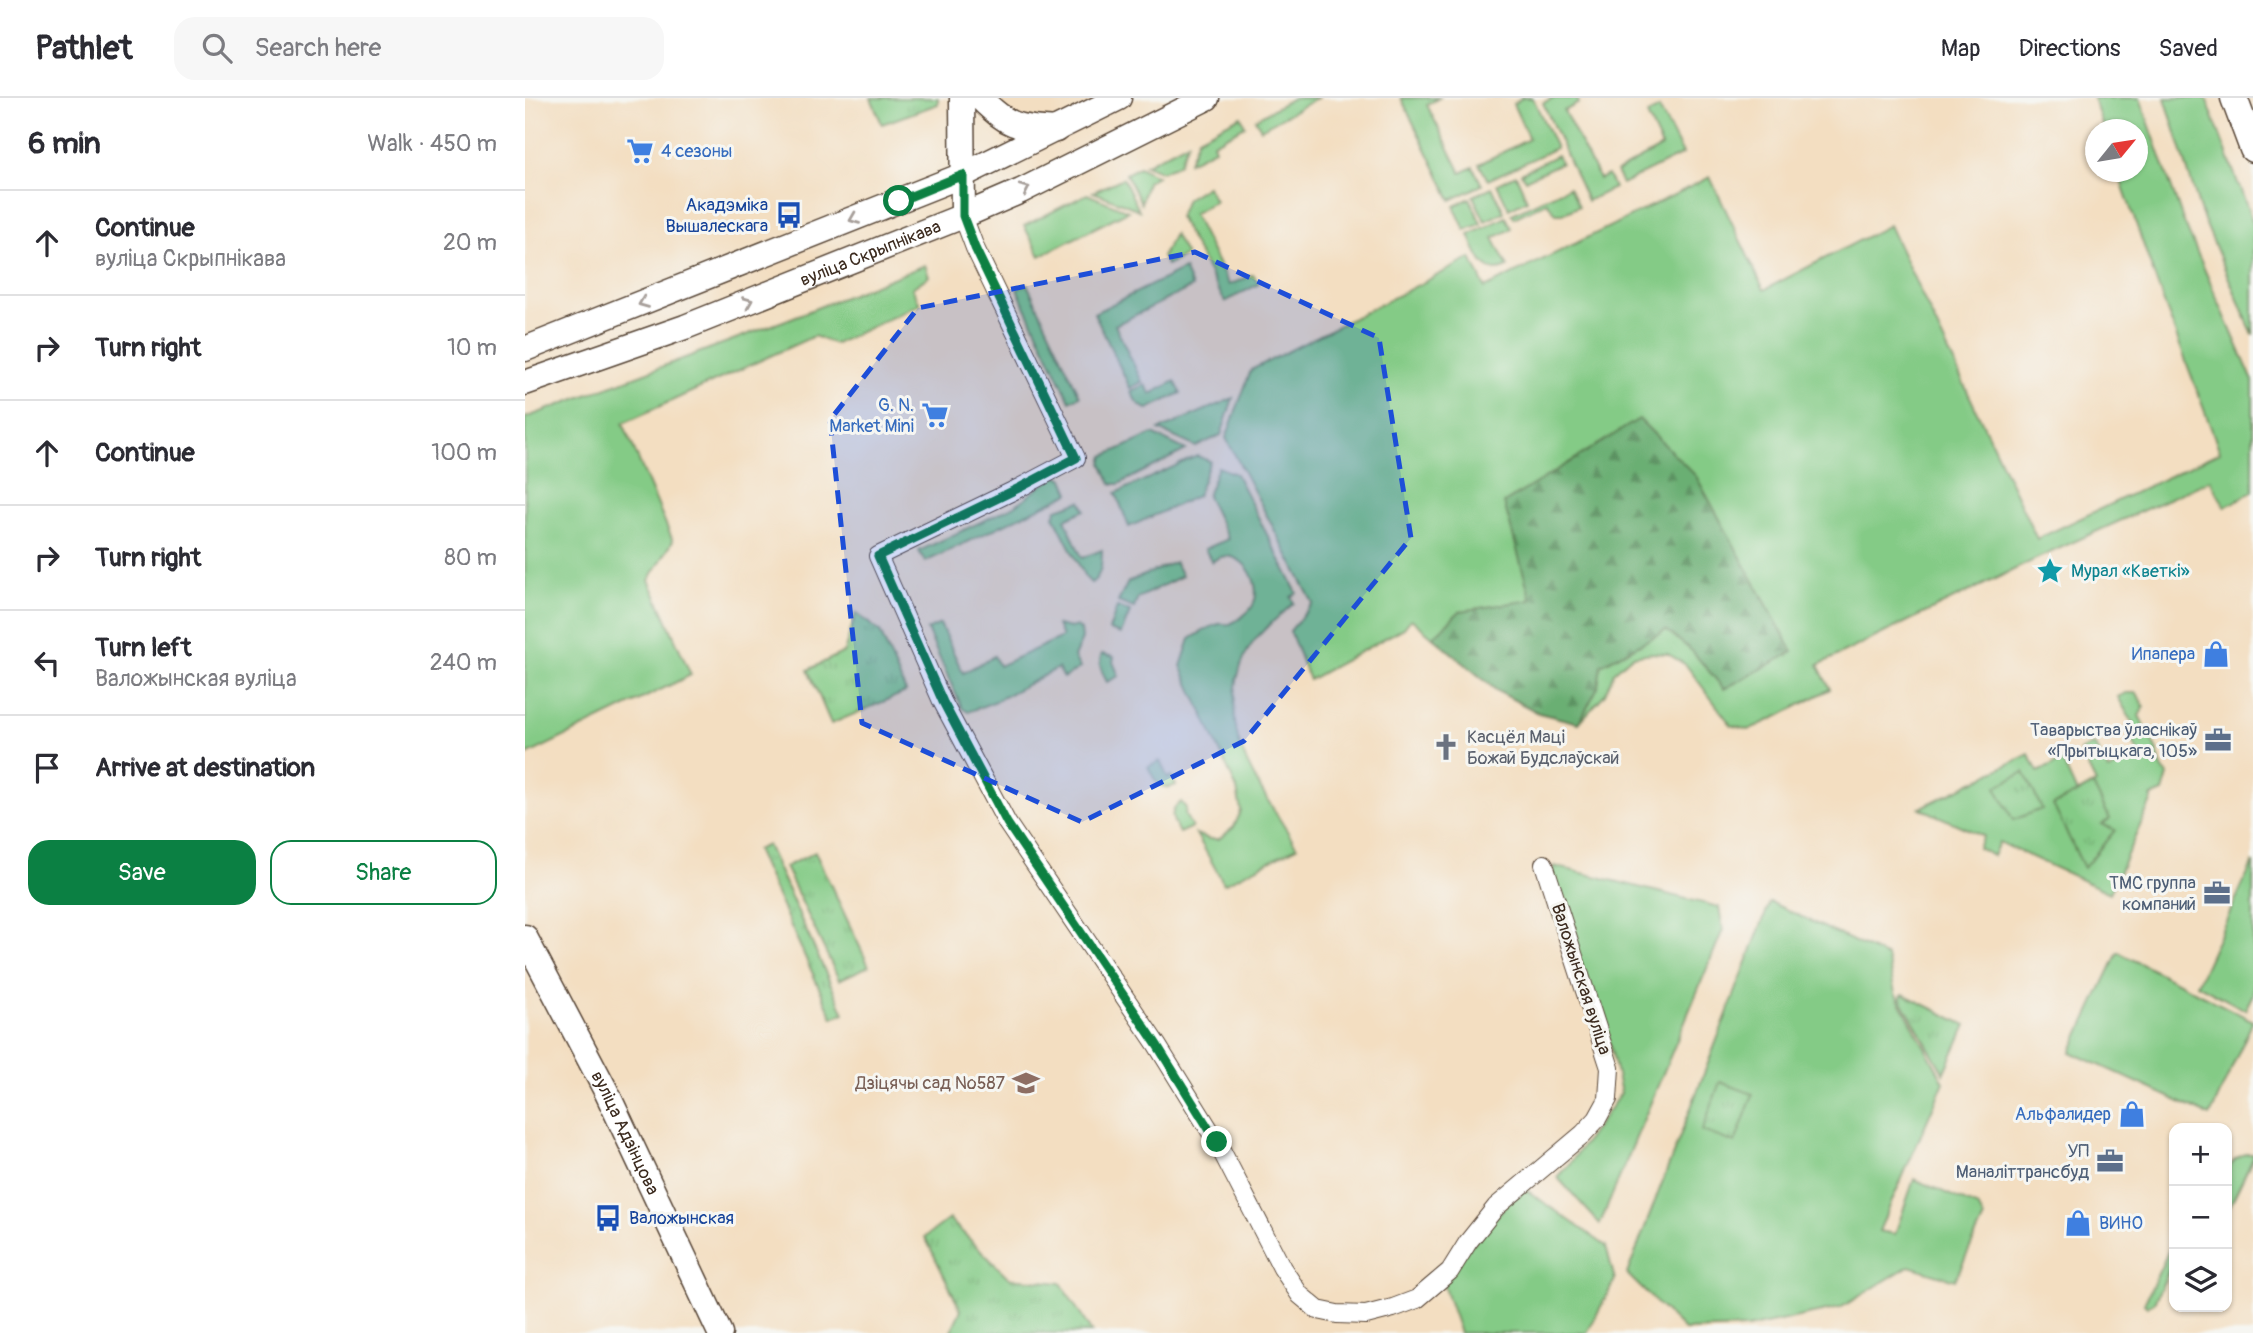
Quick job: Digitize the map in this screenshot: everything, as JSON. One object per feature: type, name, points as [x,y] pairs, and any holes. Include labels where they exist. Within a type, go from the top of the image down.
[{"type":"main road","points":[[963,98],[963,216]]},
{"type":"main road","points":[[980,98],[997,115],[1020,127],[1056,130]]},
{"type":"main road","points":[[525,349],[963,175],[1119,98]]},
{"type":"main road","name":"вуліца Скрыпнікава","points":[[525,383],[685,327],[963,216],[1021,191],[1207,98]]},
{"type":"main road","points":[[2234,98],[2253,149]]},
{"type":"main road","name":"вуліца Адзінцова","points":[[525,937],[606,1091],[720,1333]]},
{"type":"street","name":"Валожынская вуліца","points":[[963,216],[975,248],[1076,458],[878,556],[943,702],[1007,823],[1164,1056],[1217,1142],[1288,1277],[1300,1295],[1318,1310],[1366,1315],[1417,1299],[1450,1271],[1468,1242],[1496,1208],[1583,1134],[1597,1119],[1608,1099],[1610,1068],[1544,864]]},
{"type":"highlighted area","points":[[1195,252],[1379,338],[1411,538],[1244,741],[1082,822],[862,723],[830,420],[918,308]]},
{"type":"green space","points":[[871,98],[938,98],[938,104],[882,124]]},
{"type":"green space","points":[[1293,98],[1317,98],[1261,129],[1255,119]]},
{"type":"green space","points":[[1401,98],[1439,98],[1427,105],[1461,173],[1473,167],[1482,185],[1451,200]]},
{"type":"green space","points":[[1522,98],[1533,98],[1556,148],[1488,180],[1479,164],[1529,139],[1513,104]]},
{"type":"green space","points":[[1553,98],[1577,98],[1579,103],[1564,111],[1599,179],[1608,175],[1614,188],[1587,201],[1543,103]]},
{"type":"green space","points":[[2093,98],[2140,98],[2147,119],[2100,119]]},
{"type":"green space","points":[[2165,98],[2206,98],[2253,223],[2253,335],[2201,213]]},
{"type":"green space","points":[[1659,108],[1683,154],[1622,184],[1616,172],[1662,147],[1647,115]]},
{"type":"green space","points":[[1241,116],[1245,126],[1213,143],[1215,149],[1189,162],[1198,138]]},
{"type":"green space","points":[[2148,121],[2183,220],[2253,381],[2253,491],[2225,507],[2210,480],[2036,559],[1818,665],[1830,689],[1748,730],[1731,725],[1686,665],[1668,654],[1632,656],[1614,672],[1605,694],[1579,723],[1539,713],[1497,691],[1411,619],[1404,628],[1309,680],[1290,631],[1313,603],[1226,438],[1251,370],[1471,258],[1485,288],[1710,177],[1764,290],[1889,225],[2037,539],[2220,452],[2121,182],[2148,182]]},
{"type":"green space","points":[[1188,142],[1179,164],[1162,172],[1145,165]]},
{"type":"green space","points":[[1557,155],[1561,163],[1525,180],[1521,173]]},
{"type":"green space","points":[[1139,167],[1157,176],[1147,182],[1141,203],[1126,174]]},
{"type":"green space","points":[[1516,175],[1527,200],[1509,209],[1497,184]]},
{"type":"green space","points":[[1123,178],[1139,210],[1093,192]]},
{"type":"green space","points":[[1207,186],[1215,201],[1193,214],[1229,285],[1253,275],[1259,284],[1225,302],[1179,217],[1186,199]]},
{"type":"green space","points":[[1492,187],[1504,212],[1485,221],[1473,196]]},
{"type":"green space","points":[[1569,187],[1579,206],[1563,214],[1556,214],[1547,202],[1514,218],[1512,214]]},
{"type":"green space","points":[[1087,194],[1128,211],[1040,256],[1024,226]]},
{"type":"green space","points":[[1470,198],[1481,224],[1465,230],[1454,206]]},
{"type":"green space","points":[[1506,217],[1512,229],[1493,238],[1508,267],[1493,270],[1483,262],[1469,235]]},
{"type":"green space","points":[[1174,234],[1186,255],[1167,265],[1162,257]]},
{"type":"green space","points":[[925,265],[929,276],[912,288],[920,304],[835,344],[814,336],[623,423],[673,541],[649,580],[691,675],[525,756],[525,418]]},
{"type":"green space","points":[[1184,269],[1192,287],[1115,325],[1142,382],[1130,388],[1094,313]]},
{"type":"green space","points":[[1027,284],[1080,396],[1070,401],[1017,289]]},
{"type":"green space","points":[[1175,381],[1181,393],[1148,409],[1139,405],[1131,391],[1145,385],[1151,394]]},
{"type":"green space","points":[[1233,398],[1221,435],[1196,447],[1159,430]]},
{"type":"green space","points":[[1639,419],[1696,476],[1793,652],[1724,689],[1692,651],[1666,630],[1601,665],[1598,687],[1579,723],[1539,713],[1497,691],[1433,637],[1460,611],[1531,600],[1504,503]]},
{"type":"green space","points":[[1153,434],[1186,450],[1119,484],[1111,484],[1102,463],[1104,456]]},
{"type":"green space","points":[[1197,456],[1210,461],[1197,496],[1129,527],[1116,493]]},
{"type":"green space","points":[[1218,467],[1236,474],[1297,593],[1291,597],[1294,603],[1264,630],[1248,651],[1238,678],[1234,707],[1237,735],[1246,760],[1297,847],[1224,884],[1196,834],[1209,839],[1219,839],[1234,827],[1241,811],[1237,789],[1181,666],[1190,639],[1208,628],[1236,621],[1252,607],[1255,599],[1254,581],[1245,565],[1230,557],[1220,557],[1212,562],[1205,549],[1228,539],[1207,496]]},
{"type":"green space","points":[[1058,476],[1064,479],[1070,493],[925,562],[919,551],[1015,506]]},
{"type":"green space","points":[[1081,501],[1085,510],[1065,519],[1082,558],[1102,550],[1099,573],[1091,583],[1085,577],[1054,516],[1057,509]]},
{"type":"green space","points":[[1175,562],[1182,576],[1138,598],[1134,608],[1118,602],[1128,582]]},
{"type":"green space","points":[[1117,607],[1130,612],[1121,634],[1109,630]]},
{"type":"green space","points":[[856,613],[880,632],[906,692],[831,724],[808,670],[844,652]]},
{"type":"green space","points":[[940,624],[963,673],[994,656],[999,666],[1062,637],[1057,625],[1070,628],[1077,626],[1081,630],[1082,639],[1074,657],[1080,668],[1063,678],[1058,668],[996,701],[968,712],[962,708],[927,630]]},
{"type":"green space","points":[[1102,654],[1114,657],[1113,662],[1119,676],[1107,682],[1100,665]]},
{"type":"green space","points":[[2126,693],[2137,693],[2144,707],[2139,716],[2168,775],[2163,792],[2151,797],[2110,893],[1999,842],[1993,856],[1978,848],[1983,836],[1920,808],[2029,754],[2038,772],[2062,760],[2077,793],[2096,783],[2080,751],[2094,744],[2109,771],[2139,754],[2126,729],[2133,724],[2118,697]]},
{"type":"green space","points":[[1160,761],[1168,778],[1171,776],[1176,785],[1165,787],[1155,781],[1148,767]]},
{"type":"green space","points":[[2024,772],[2042,809],[2013,820],[1996,787]]},
{"type":"green space","points":[[2093,785],[2110,819],[2102,824],[2115,830],[2084,868],[2053,805]]},
{"type":"green space","points":[[1181,802],[1186,808],[1185,815],[1192,827],[1179,833],[1172,816],[1174,809]]},
{"type":"green space","points":[[767,845],[844,1013],[833,1018],[756,850]]},
{"type":"green space","points":[[815,852],[869,966],[839,980],[785,867]]},
{"type":"green space","points":[[2253,862],[2253,994],[2245,1010],[2197,984]]},
{"type":"green space","points":[[1554,866],[1719,907],[1723,930],[1600,1224],[1557,1177],[1621,1093],[1610,1044],[1545,893]]},
{"type":"green space","points":[[1770,902],[1887,957],[1895,993],[1944,1082],[1879,1231],[1895,1234],[1914,1179],[1978,1207],[1984,1218],[1955,1280],[1909,1266],[1840,1308],[1747,1328],[1684,1330],[1627,1274]]},
{"type":"green space","points":[[2118,952],[2253,1021],[2210,1116],[2071,1052]]},
{"type":"green space","points":[[1903,994],[1966,1025],[1944,1074],[1900,998]]},
{"type":"green space","points":[[1720,1082],[1753,1094],[1735,1143],[1702,1131]]},
{"type":"green space","points":[[2253,1154],[2232,1202],[2232,1163],[2238,1158]]},
{"type":"green space","points":[[1522,1187],[1606,1246],[1615,1280],[1587,1333],[1460,1333],[1441,1279]]},
{"type":"green space","points":[[949,1219],[1009,1278],[1061,1283],[1092,1333],[950,1333],[961,1310],[925,1237]]},
{"type":"green space","points":[[2169,1250],[2169,1271],[2154,1302],[2147,1307],[2144,1304]]},
{"type":"place","name":"4 сезоны","points":[[640,151]]},
{"type":"place","name":"Акадэміка Вышалескага","points":[[789,215]]},
{"type":"place","name":"G. N. Market Mini","points":[[935,415]]},
{"type":"place","name":"Мурал «Кветкі»","points":[[2050,571]]},
{"type":"place","name":"Ипапера","points":[[2216,654]]},
{"type":"place","name":"Таварыства ўласнікаў «Прытыцкага, 105»","points":[[2218,740]]},
{"type":"place","name":"Касцёл Маці Божай Будслаўскай","points":[[1446,747]]},
{"type":"place","name":"ТМС группа компаний","points":[[2217,893]]},
{"type":"place","name":"Дзіцячы сад №587","points":[[1026,1083]]},
{"type":"place","name":"Альфалидер","points":[[2132,1114]]},
{"type":"place","name":"УП Маналіттрансбуд","points":[[2110,1161]]},
{"type":"place","name":"Валожынская","points":[[608,1218]]},
{"type":"place","name":"ВИНО","points":[[2078,1223]]},
{"type":"route","points":[[899,201],[963,175],[963,216],[975,248],[1076,458],[878,556],[943,702],[1007,823],[1157,1045],[1217,1142]]}]
